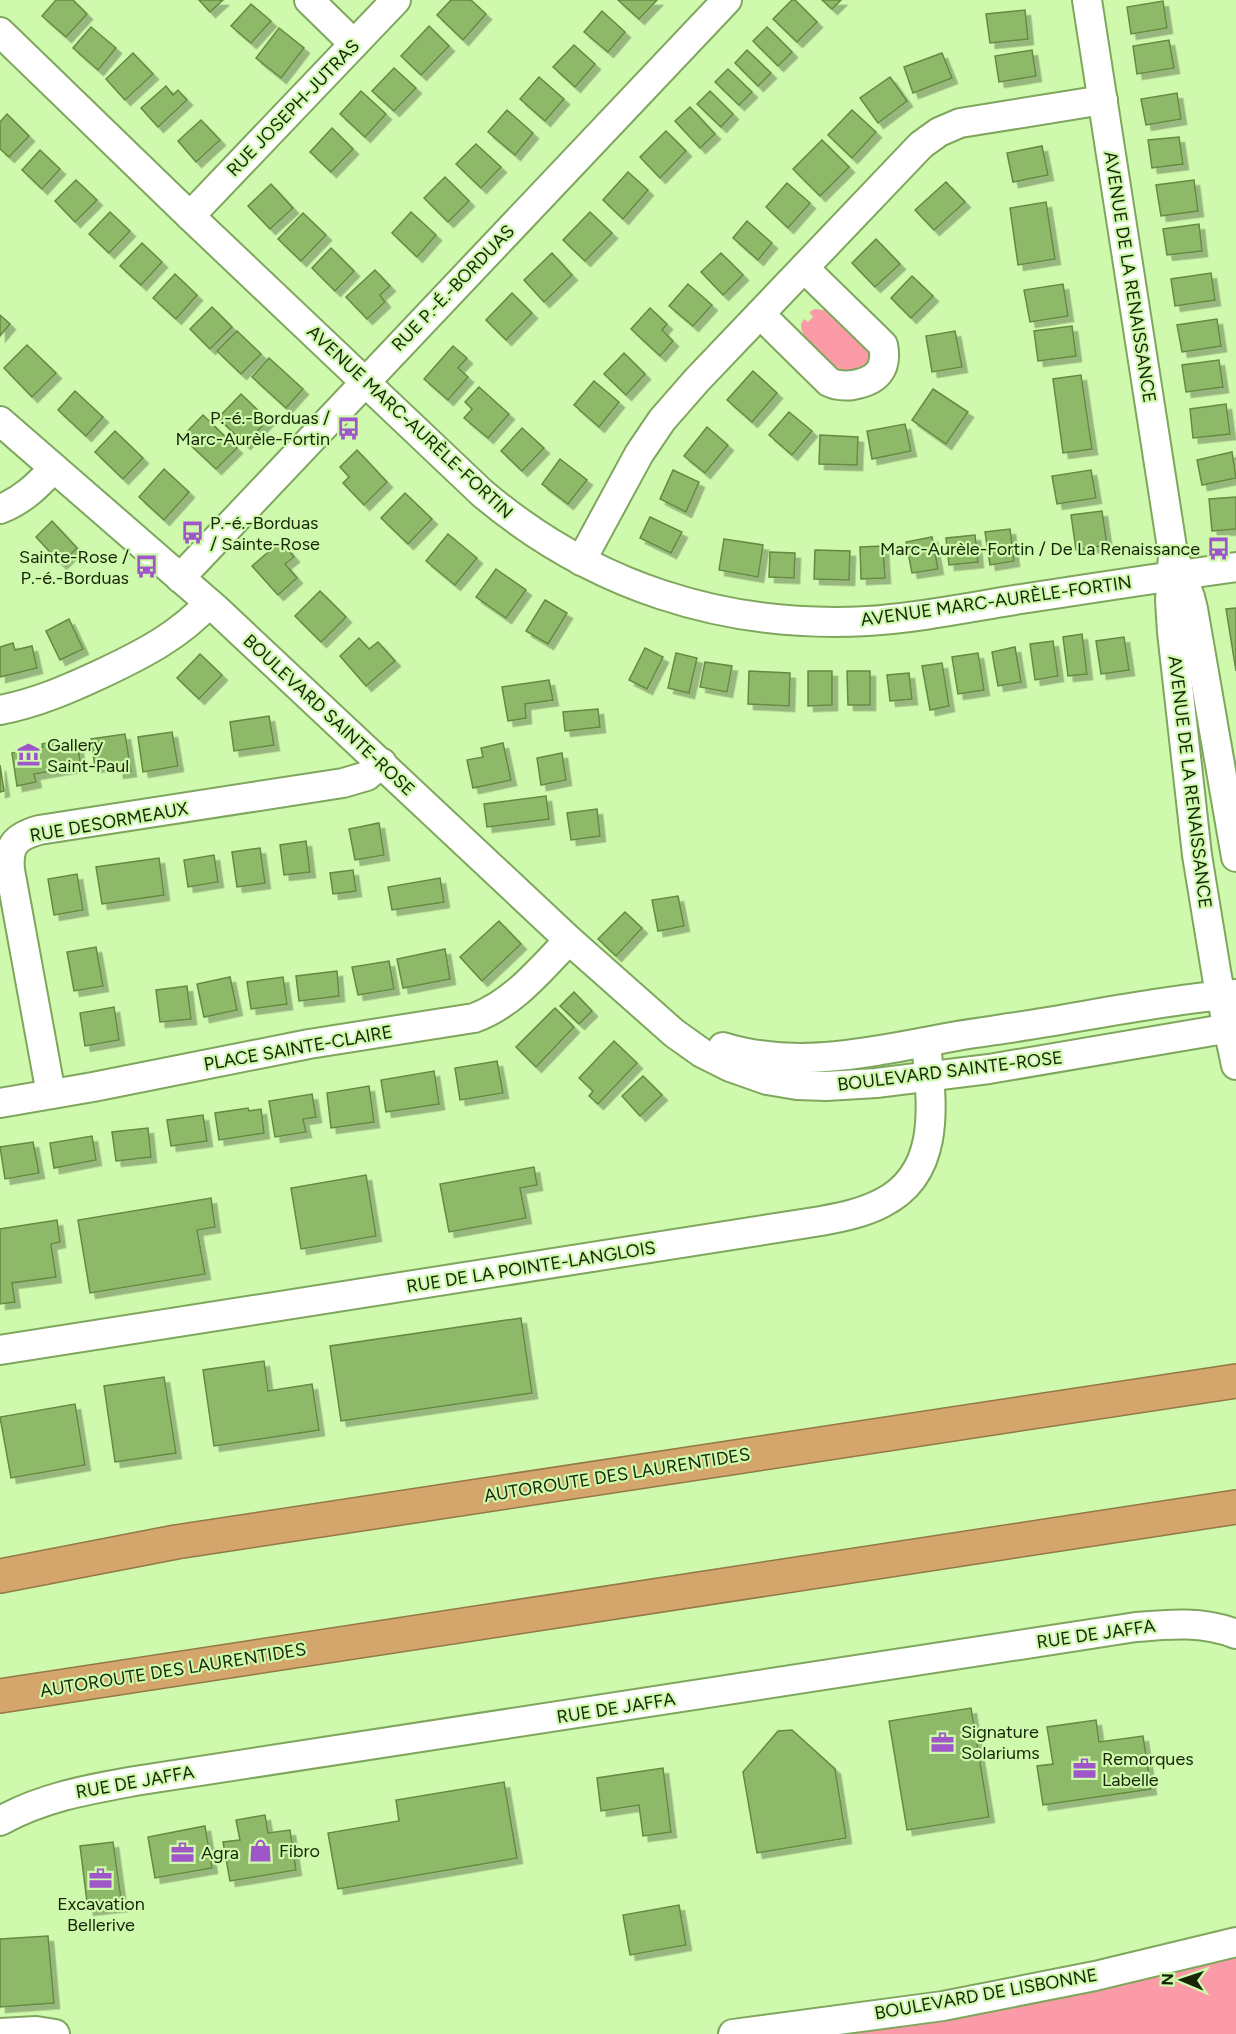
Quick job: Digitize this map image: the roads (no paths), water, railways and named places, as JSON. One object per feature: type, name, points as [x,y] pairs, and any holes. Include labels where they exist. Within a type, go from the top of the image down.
[{"type":"highway","name":"AUTOROUTE DES LAURENTIDES","points":[[0,1576],[176,1542],[1236,1381]]},
{"type":"highway","name":"AUTOROUTE DES LAURENTIDES","points":[[0,1696],[1236,1508]]},
{"type":"street","points":[[309,0],[354,44]]},
{"type":"street","name":"RUE JOSEPH-JUTRAS","points":[[190,216],[396,0]]},
{"type":"street","name":"RUE P.-É.-BORDUAS","points":[[180,578],[727,0]]},
{"type":"street","name":"AVENUE DE LA RENAISSANCE","points":[[1087,0],[1175,568],[1172,632],[1192,818],[1229,1011]]},
{"type":"street","name":"AVENUE MARC-AURÈLE-FORTIN","points":[[0,32],[364,382],[498,507],[539,536],[581,561],[637,586],[694,605],[750,617],[806,622],[853,622],[891,619],[1175,568],[1236,567]]},
{"type":"street","points":[[581,561],[632,466],[658,426],[683,396],[921,145],[939,132],[960,123],[1103,100]]},
{"type":"street","points":[[760,314],[829,382],[840,386],[860,384],[878,375],[884,357],[883,345],[804,268]]},
{"type":"street","name":"BOULEVARD SAINTE-ROSE","points":[[0,421],[209,603],[569,940],[674,1032],[702,1053],[730,1067],[767,1080],[797,1085],[876,1083],[989,1069],[1229,1011]]},
{"type":"street","points":[[0,509],[22,497],[54,468]]},
{"type":"street","name":"AVENUE DE LA RENAISSANCE","points":[[1175,568],[1190,597],[1236,857]]},
{"type":"street","points":[[0,710],[34,702],[135,657],[169,638],[209,603]]},
{"type":"street","name":"RUE DESORMEAUX","points":[[51,1094],[10,870],[10,852],[18,839],[39,830],[343,783],[367,776],[382,763]]},
{"type":"street","name":"PLACE SAINTE-CLAIRE","points":[[0,1103],[309,1044],[474,1018],[496,1008],[518,992],[569,940]]},
{"type":"street","name":"BOULEVARD SAINTE-ROSE","points":[[654,1014],[694,1038],[733,1051],[766,1058],[802,1059],[926,1042],[1136,1006],[1229,1011]]},
{"type":"street","points":[[1229,1011],[1236,1065]]},
{"type":"street","name":"RUE DE LA POINTE-LANGLOIS","points":[[0,1350],[521,1270],[853,1214],[883,1203],[896,1195],[916,1173],[930,1132],[931,1110],[926,1042]]},
{"type":"street","name":"RUE DE JAFFA","points":[[0,1821],[55,1797],[135,1781],[1117,1630],[1183,1624],[1209,1626],[1236,1634]]},
{"type":"street","name":"BOULEVARD DE LISBONNE","points":[[733,2034],[944,2006],[1095,1976],[1236,1942]]},
{"type":"street","points":[[0,2033],[36,2031],[55,2034]]},
{"type":"place","name":"P.-é.-Borduas / Marc-Aurèle-Fortin","points":[[348,428]]},
{"type":"place","name":"P.-é.-Borduas / Sainte-Rose","points":[[192,533]]},
{"type":"place","name":"Marc-Aurèle-Fortin / De La Renaissance","points":[[1218,549]]},
{"type":"place","name":"Sainte-Rose / P.-é.-Borduas","points":[[147,567]]},
{"type":"place","name":"Gallery Saint-Paul","points":[[29,755]]},
{"type":"place","name":"Signature Solariums","points":[[943,1742]]},
{"type":"place","name":"Remorques Labelle","points":[[1084,1769]]},
{"type":"place","name":"Fibro","points":[[261,1851]]},
{"type":"place","name":"Agra","points":[[183,1853]]},
{"type":"place","name":"Excavation Bellerive","points":[[101,1878]]}]
